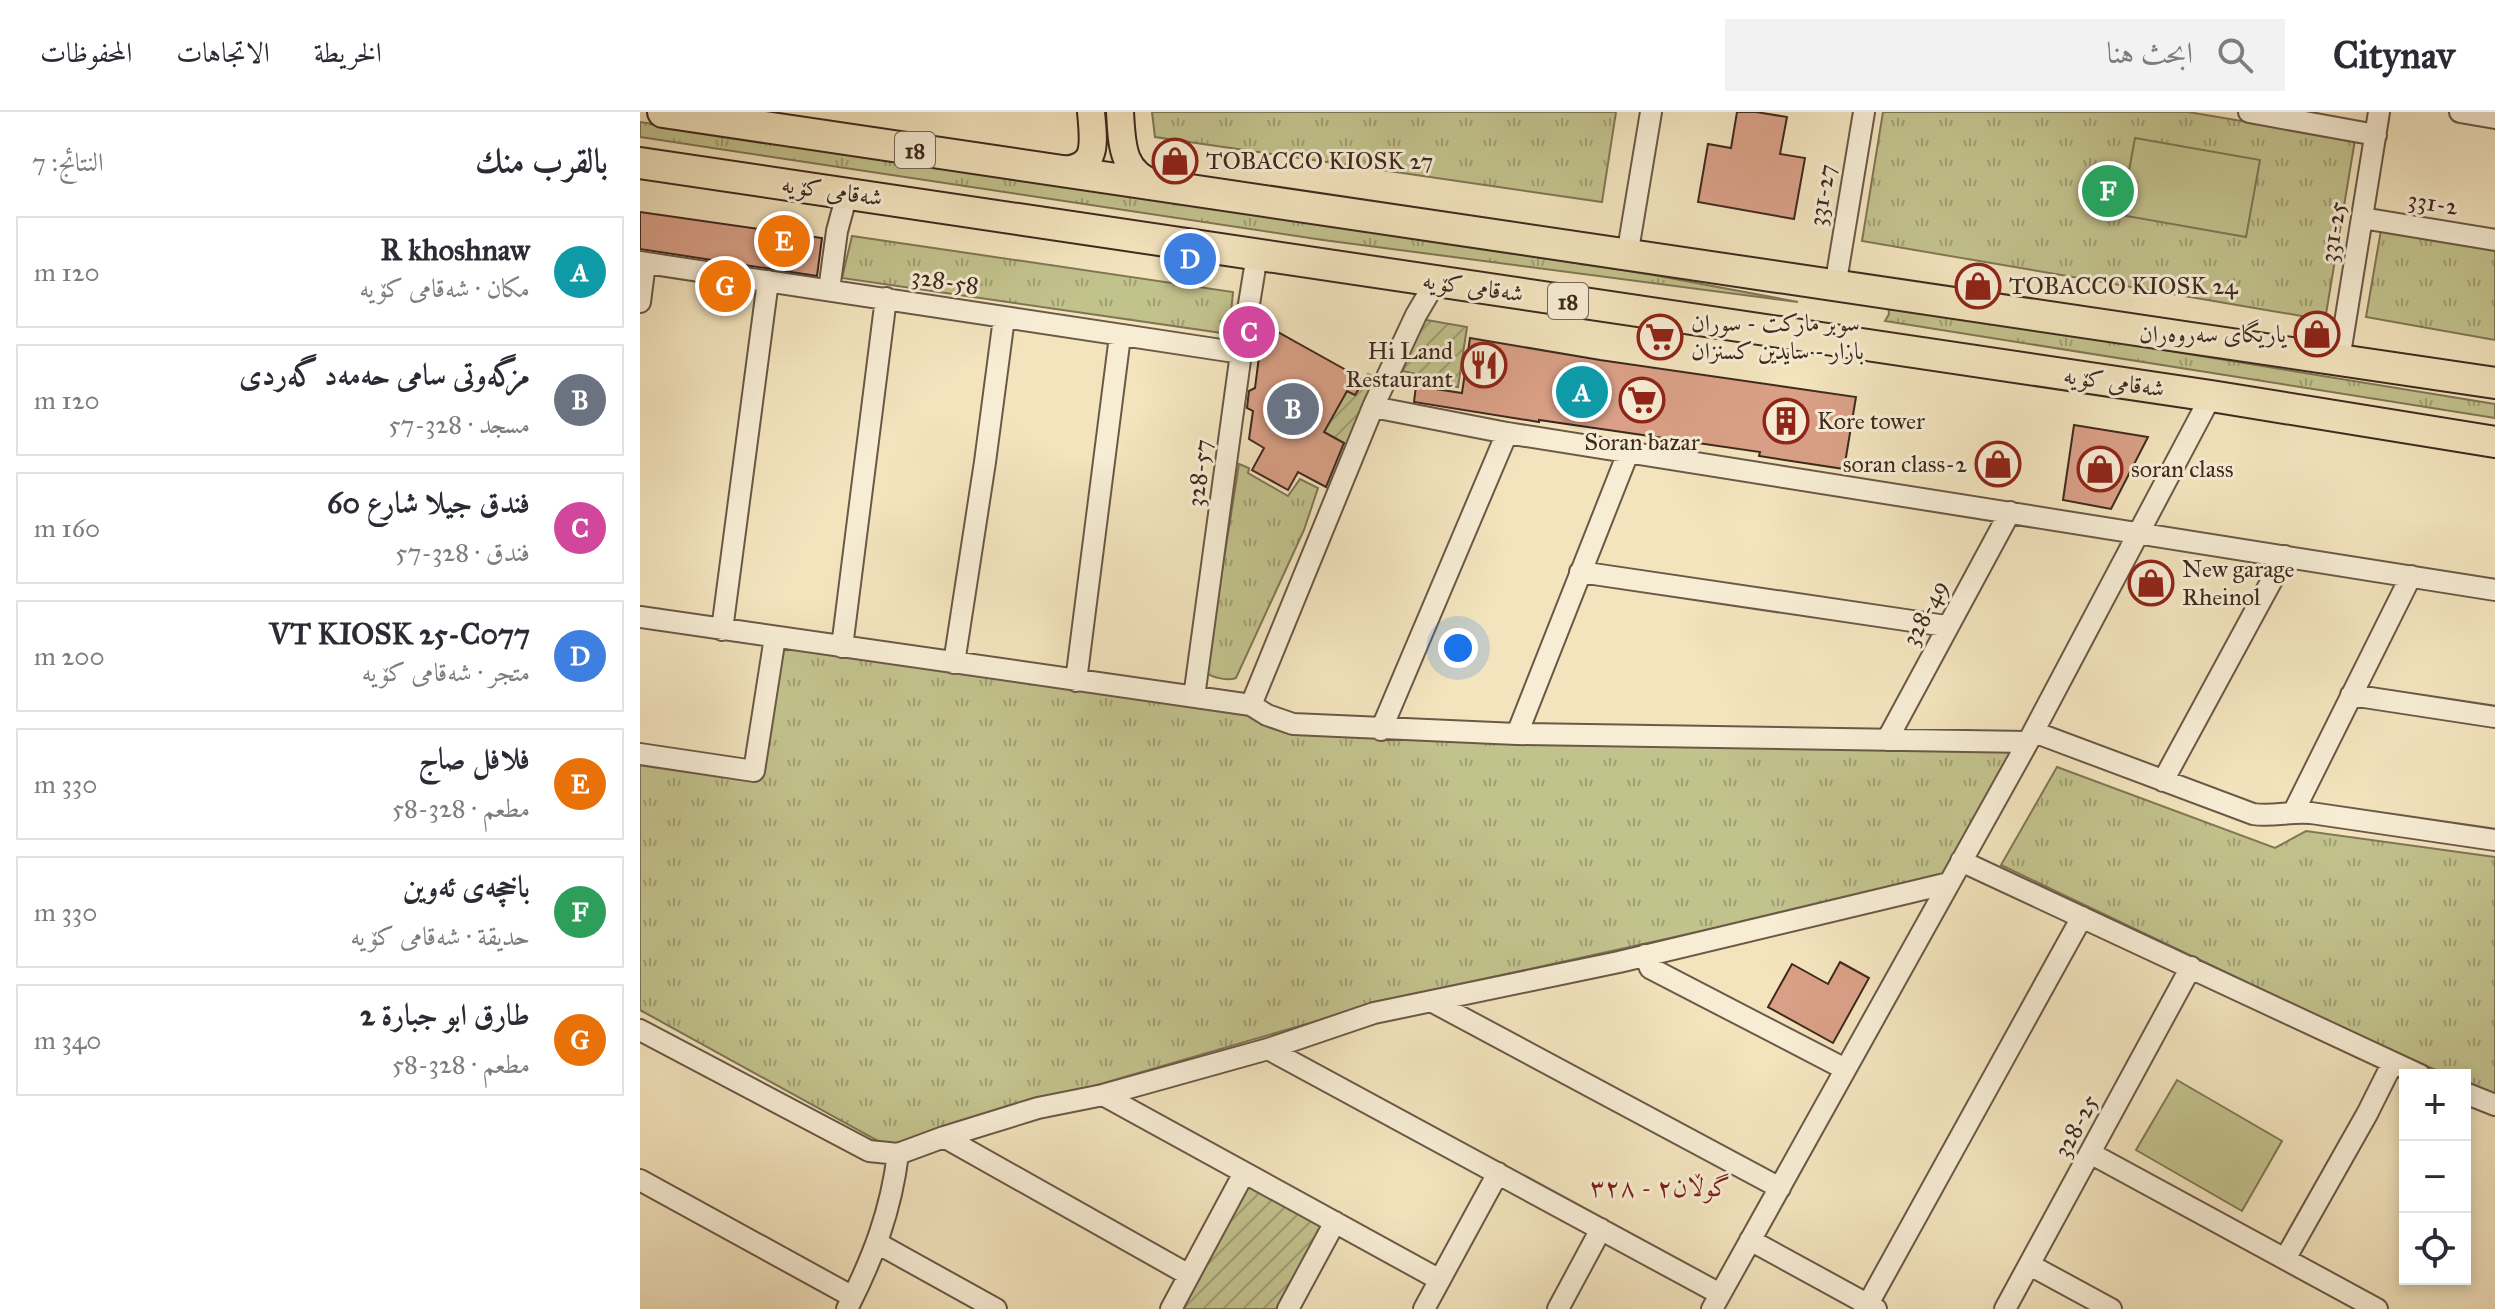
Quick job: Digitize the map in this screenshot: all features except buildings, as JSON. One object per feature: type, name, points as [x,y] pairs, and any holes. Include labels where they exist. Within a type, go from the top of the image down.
[{"type":"highway","name":"18","points":[[679,113],[1167,188],[2495,383]]},
{"type":"highway","name":"شەقامی کۆیە","points":[[640,163],[2211,396],[2495,442]]},
{"type":"highway","points":[[1832,340],[1835,287]]},
{"type":"main road","points":[[1048,170],[1069,170],[1087,161],[1093,142],[1091,112]]},
{"type":"main road","points":[[1120,112],[1122,147],[1127,164],[1134,174],[1147,182],[1167,188]]},
{"type":"street","points":[[1627,256],[1651,112]]},
{"type":"street","name":"331-27","points":[[1835,287],[1864,112]]},
{"type":"street","points":[[2249,112],[2376,135]]},
{"type":"street","name":"331-25","points":[[2339,360],[2379,112]]},
{"type":"street","points":[[2460,112],[2495,118]]},
{"type":"street","points":[[829,290],[837,231],[847,194]]},
{"type":"street","name":"331-2","points":[[2362,218],[2495,240]]},
{"type":"street","name":"328-57","points":[[1194,697],[1257,255]]},
{"type":"street","points":[[640,302],[643,263]]},
{"type":"street","name":"328-58","points":[[643,263],[1241,353]]},
{"type":"street","points":[[722,630],[768,281]]},
{"type":"street","points":[[1251,705],[1373,407],[1416,315],[1436,281]]},
{"type":"street","points":[[842,647],[886,298]]},
{"type":"street","points":[[954,663],[1004,318]]},
{"type":"street","points":[[1076,681],[1120,336]]},
{"type":"street","points":[[1268,1049],[1601,1229],[1716,1302],[2031,737],[2211,396]]},
{"type":"street","points":[[1373,407],[1628,453],[2495,590]]},
{"type":"street","points":[[1381,730],[1507,433]]},
{"type":"street","points":[[1517,734],[1628,453]]},
{"type":"street","name":"328-49","points":[[1887,740],[2010,512]]},
{"type":"street","points":[[2163,781],[2285,556]]},
{"type":"street","points":[[1580,572],[1946,626]]},
{"type":"street","points":[[2294,811],[2411,576]]},
{"type":"street","points":[[640,617],[1251,705],[1267,715],[1293,724],[1517,734],[1887,740],[2031,737],[2253,814],[2267,816],[2294,811],[2495,840]]},
{"type":"street","points":[[640,754],[754,771],[775,637]]},
{"type":"street","points":[[2351,695],[2495,717]]},
{"type":"street","points":[[1961,861],[2405,1069]]},
{"type":"street","points":[[640,1030],[869,1151],[898,1154],[1038,1108],[1103,1095],[1268,1049],[1374,1013],[1645,955],[1949,883]]},
{"type":"street","points":[[1750,1240],[1872,1307],[2082,917]]},
{"type":"street","points":[[1645,955],[1650,968],[1845,1069]]},
{"type":"street","name":"328-25","points":[[2005,1309],[2191,967]]},
{"type":"street","points":[[1431,1001],[1780,1188]]},
{"type":"street","points":[[2285,1259],[2392,1064]]},
{"type":"street","points":[[1103,1095],[1440,1280]]},
{"type":"street","points":[[2471,1095],[2495,1105]]},
{"type":"street","points":[[944,1137],[1189,1275]]},
{"type":"street","points":[[2090,1153],[2377,1309]]},
{"type":"street","points":[[640,1180],[850,1303],[877,1243],[893,1193],[898,1154]]},
{"type":"street","points":[[1171,1309],[1244,1173]]},
{"type":"street","points":[[1424,1309],[1498,1173]]},
{"type":"street","points":[[1288,1309],[1335,1222]]},
{"type":"street","points":[[1558,1309],[1601,1229]]},
{"type":"street","points":[[877,1243],[968,1302],[996,1309]]},
{"type":"street","points":[[2030,1265],[2111,1309]]},
{"type":"green space","points":[[1152,112],[1616,112],[1602,202],[1155,137]]},
{"type":"green space","points":[[1883,112],[2188,112],[2355,140],[2325,320],[1862,241]]},
{"type":"green space","points":[[640,122],[1648,274],[1798,302],[1323,240],[640,137]]},
{"type":"green space","points":[[2135,138],[2260,160],[2246,237],[2121,215]]},
{"type":"green space","points":[[2381,230],[2495,250],[2495,340],[2366,317]]},
{"type":"green space","points":[[852,236],[1233,292],[1229,334],[842,278]]},
{"type":"green space","points":[[1888,305],[2495,404],[2495,418],[1885,321],[1889,314]]},
{"type":"green space","points":[[1421,319],[1467,327],[1458,387],[1416,380],[1416,374],[1403,371]]},
{"type":"green space","points":[[1368,374],[1378,379],[1349,446],[1324,432],[1347,391],[1355,395]]},
{"type":"green space","points":[[1239,464],[1249,468],[1248,473],[1288,496],[1300,479],[1318,488],[1304,530],[1236,678],[1225,679],[1206,672]]},
{"type":"green space","points":[[782,642],[1256,706],[1268,723],[1341,737],[2015,751],[1946,877],[1389,1000],[887,1146],[640,1010],[640,752],[760,769]]},
{"type":"green space","points":[[2057,767],[2275,848],[2306,831],[2495,857],[2495,1095],[2471,1085],[2471,1069],[2434,1069],[2001,865]]},
{"type":"green space","points":[[2177,1080],[2282,1141],[2242,1211],[2136,1150]]},
{"type":"green space","points":[[1248,1186],[1323,1225],[1276,1309],[1181,1309]]},
{"type":"place","name":"TOBACCO KIOSK 27","points":[[1175,161]]},
{"type":"place","name":"باخچەی ئەوین","points":[[2108,191]]},
{"type":"place","name":"فلافل صاج","points":[[784,241]]},
{"type":"place","name":"VT KIOSK 25-C077","points":[[1190,259]]},
{"type":"place","name":"طارق ابو جبارة 2","points":[[725,286]]},
{"type":"place","name":"TOBACCO KIOSK 24","points":[[1978,286]]},
{"type":"place","name":"فندق جيلا شارع 60","points":[[1249,332]]},
{"type":"place","name":"یاریگای سەروەران","points":[[2317,334]]},
{"type":"place","name":"سوبر ماركت - سوران بازار - سايدين كسنزان","points":[[1660,337]]},
{"type":"place","name":"Hi Land Restaurant","points":[[1484,365]]},
{"type":"place","name":"R khoshnaw","points":[[1582,392]]},
{"type":"place","name":"Soran bazar","points":[[1642,400]]},
{"type":"place","name":"مزگەوتی سامی حەمەد گەردی","points":[[1293,409]]},
{"type":"place","name":"Kore tower","points":[[1786,421]]},
{"type":"place","name":"soran class-2","points":[[1998,464]]},
{"type":"place","name":"soran class","points":[[2100,469]]},
{"type":"place","name":"New garage Rheinol","points":[[2151,583]]},
{"type":"district","name":"گوڵان٢ - ٣٢٨","points":[[1660,1187]]}]
